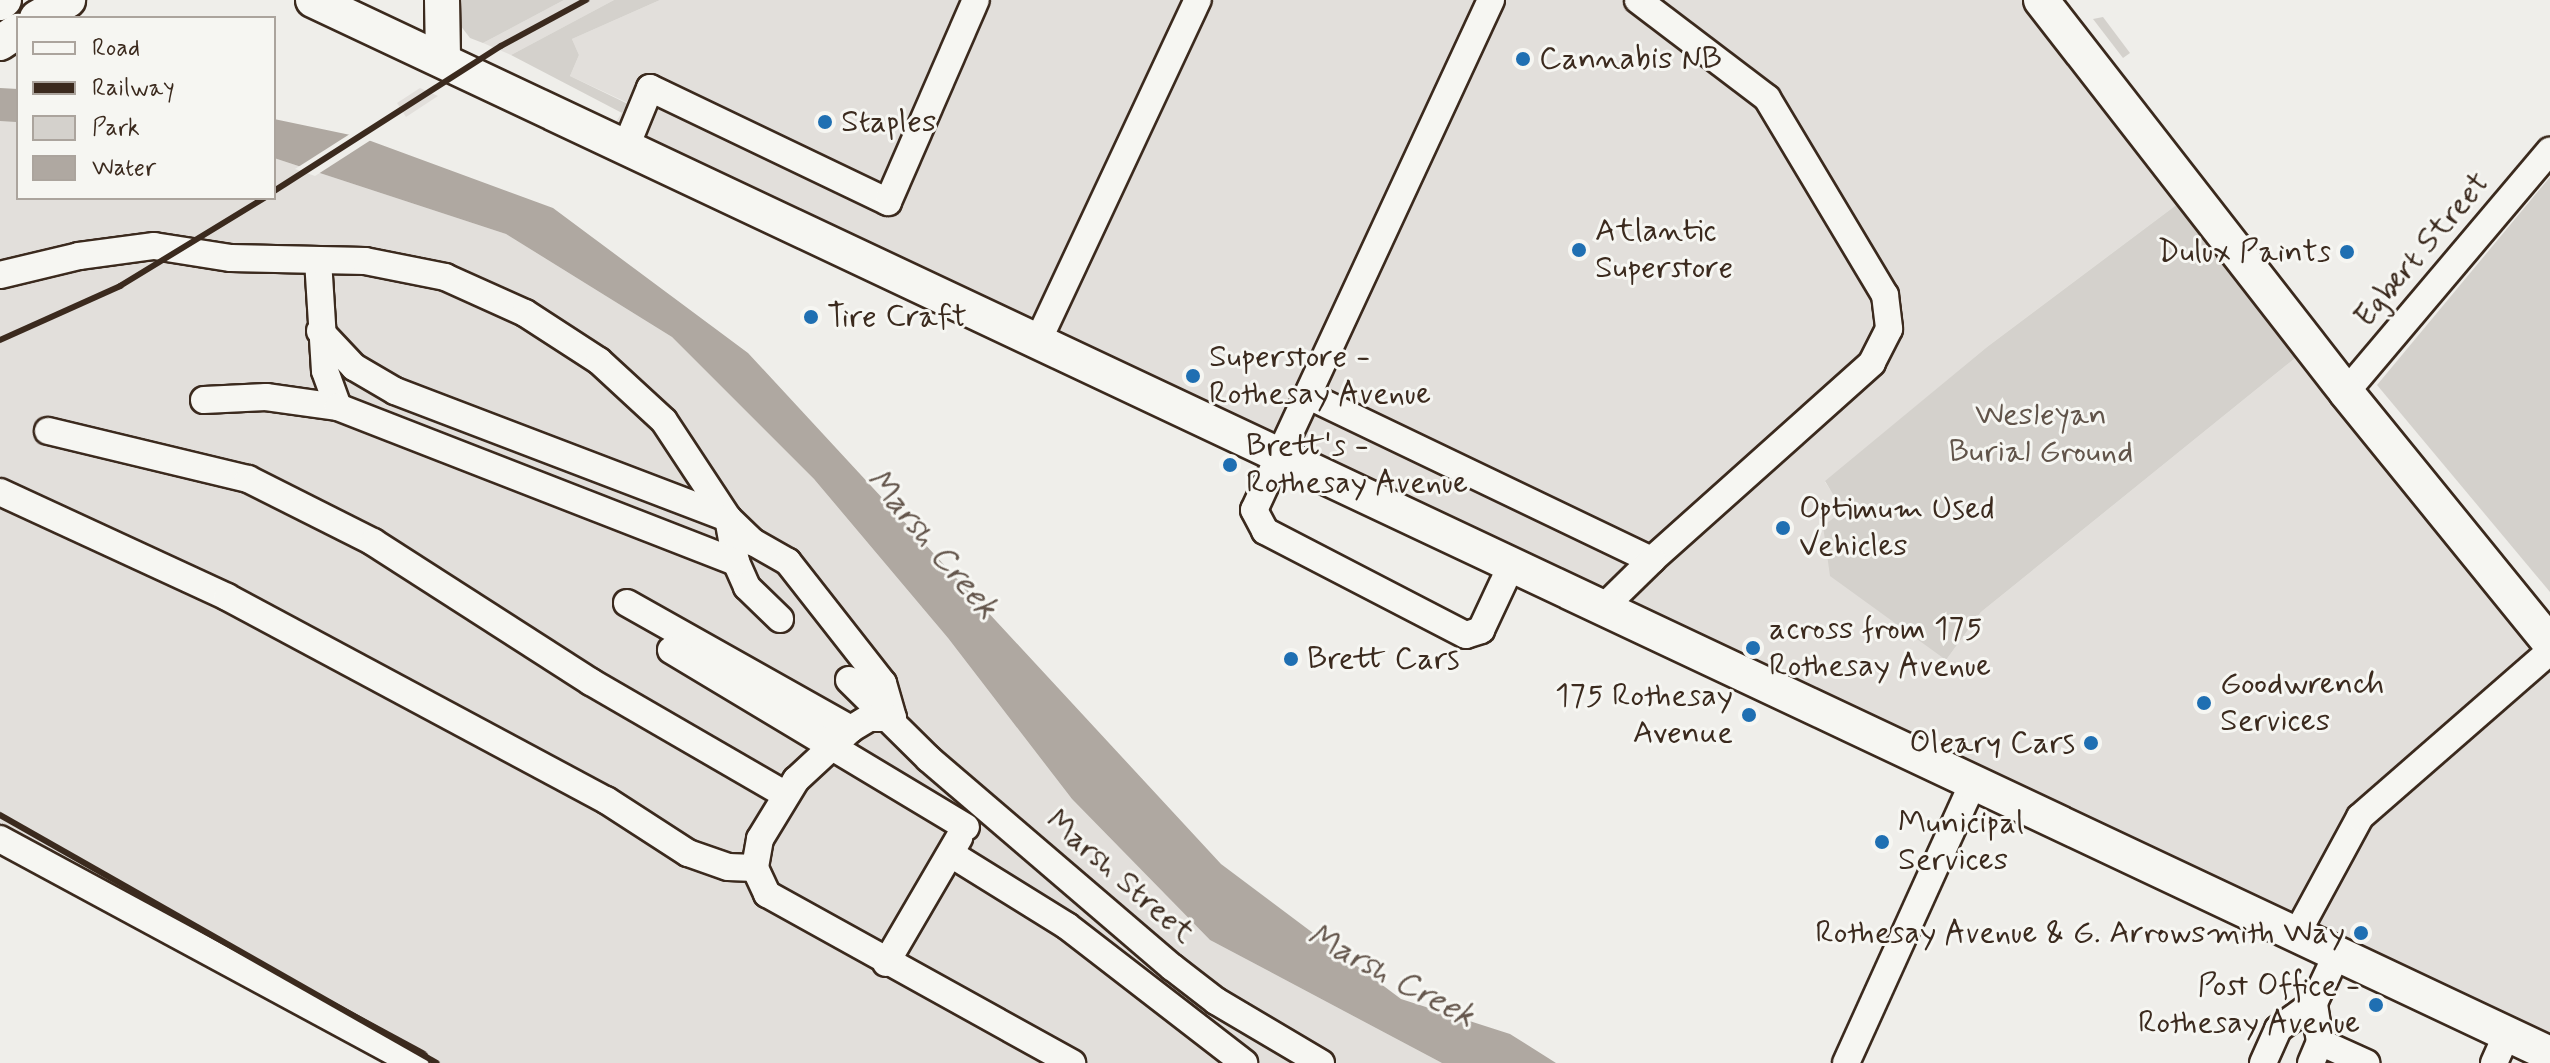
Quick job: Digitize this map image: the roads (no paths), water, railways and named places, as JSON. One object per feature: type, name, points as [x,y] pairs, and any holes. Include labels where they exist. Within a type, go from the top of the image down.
[{"type":"main road","points":[[40,16],[68,0]]},
{"type":"main road","points":[[313,0],[363,9],[443,60],[625,149],[2337,954],[2500,1048],[2550,1054]]},
{"type":"main road","points":[[442,0],[443,60]]},
{"type":"main road","points":[[2041,0],[2346,392],[2550,643]]},
{"type":"street","points":[[625,149],[650,88],[888,202],[976,0]]},
{"type":"street","points":[[1037,343],[1198,0]]},
{"type":"street","points":[[1491,0],[1254,510],[1265,531],[1466,635],[1481,630],[1511,566]]},
{"type":"street","points":[[1602,609],[1652,560],[1872,363],[1889,329],[1885,295],[1767,98],[1654,3]]},
{"type":"street","name":"Egbert Street","points":[[2346,392],[2550,151]]},
{"type":"street","points":[[0,275],[79,256],[154,246],[231,258],[365,261],[445,277],[525,313],[599,361],[664,421],[728,518],[753,542],[788,562],[883,683],[893,718],[869,718],[851,729],[786,795],[760,839],[755,868],[767,894],[886,963],[1072,1063]]},
{"type":"street","points":[[318,260],[320,331],[325,371],[338,407]]},
{"type":"street","points":[[320,331],[354,367],[395,391],[728,518]]},
{"type":"street","points":[[1309,396],[1652,560]]},
{"type":"street","points":[[204,400],[266,397],[338,407],[736,562]]},
{"type":"street","points":[[48,431],[167,457],[262,486],[373,542],[591,682],[786,795]]},
{"type":"street","points":[[0,492],[241,604],[592,793],[688,853],[728,867],[755,868]]},
{"type":"street","points":[[728,518],[736,562],[747,587],[780,619]]},
{"type":"street","points":[[627,603],[851,729]]},
{"type":"street","points":[[671,650],[830,749],[966,827]]},
{"type":"street","points":[[2296,935],[2360,817],[2550,651]]},
{"type":"street","name":"Marsh Street","points":[[849,680],[893,718],[929,759],[1205,993],[1321,1063]]},
{"type":"street","points":[[1846,1063],[1973,783]]},
{"type":"street","points":[[886,963],[966,827],[987,807]]},
{"type":"street","points":[[0,839],[415,1063]]},
{"type":"street","points":[[951,854],[1067,926],[1244,1063]]},
{"type":"street","points":[[2337,954],[2314,1003],[2315,1053],[2366,1063]]},
{"type":"street","points":[[2263,1063],[2278,1029],[2314,1003]]},
{"type":"water","points":[[0,88],[16,89],[16,122],[0,121]]},
{"type":"water","points":[[276,119],[360,137],[553,208],[748,353],[1221,864],[1401,999],[1510,1034],[1556,1063],[1442,1063],[1210,940],[1072,799],[948,638],[814,479],[672,337],[506,234],[276,159]]},
{"type":"railway","points":[[276,190],[501,46],[586,0]]},
{"type":"railway","points":[[0,340],[120,286],[261,200]]},
{"type":"railway","points":[[0,815],[437,1063]]},
{"type":"place","name":"Cannabis NB","points":[[1523,59]]},
{"type":"place","name":"Staples","points":[[825,122]]},
{"type":"place","name":"Atlantic Superstore","points":[[1579,250]]},
{"type":"place","name":"Dulux Paints","points":[[2347,252]]},
{"type":"place","name":"Tire Craft","points":[[811,317]]},
{"type":"place","name":"Superstore - Rothesay Avenue","points":[[1193,376]]},
{"type":"place","name":"Brett's - Rothesay Avenue","points":[[1230,465]]},
{"type":"place","name":"Optimum Used Vehicles","points":[[1783,528]]},
{"type":"place","name":"across from 175 Rothesay Avenue","points":[[1753,648]]},
{"type":"place","name":"Brett Cars","points":[[1291,659]]},
{"type":"place","name":"Goodwrench Services","points":[[2204,703]]},
{"type":"place","name":"175 Rothesay Avenue","points":[[1749,715]]},
{"type":"place","name":"Oleary Cars","points":[[2091,743]]},
{"type":"place","name":"Municipal Services","points":[[1882,842]]},
{"type":"place","name":"Rothesay Avenue & G. Arrowsmith Way","points":[[2361,933]]},
{"type":"place","name":"Post Office - Rothesay Avenue","points":[[2376,1005]]},
{"type":"park label","name":"Wesleyan Burial Ground","points":[[2041,434]]},
{"type":"water label","name":"Marsh Creek","points":[[932,544]]},
{"type":"water label","name":"Marsh Creek","points":[[1391,976]]}]
